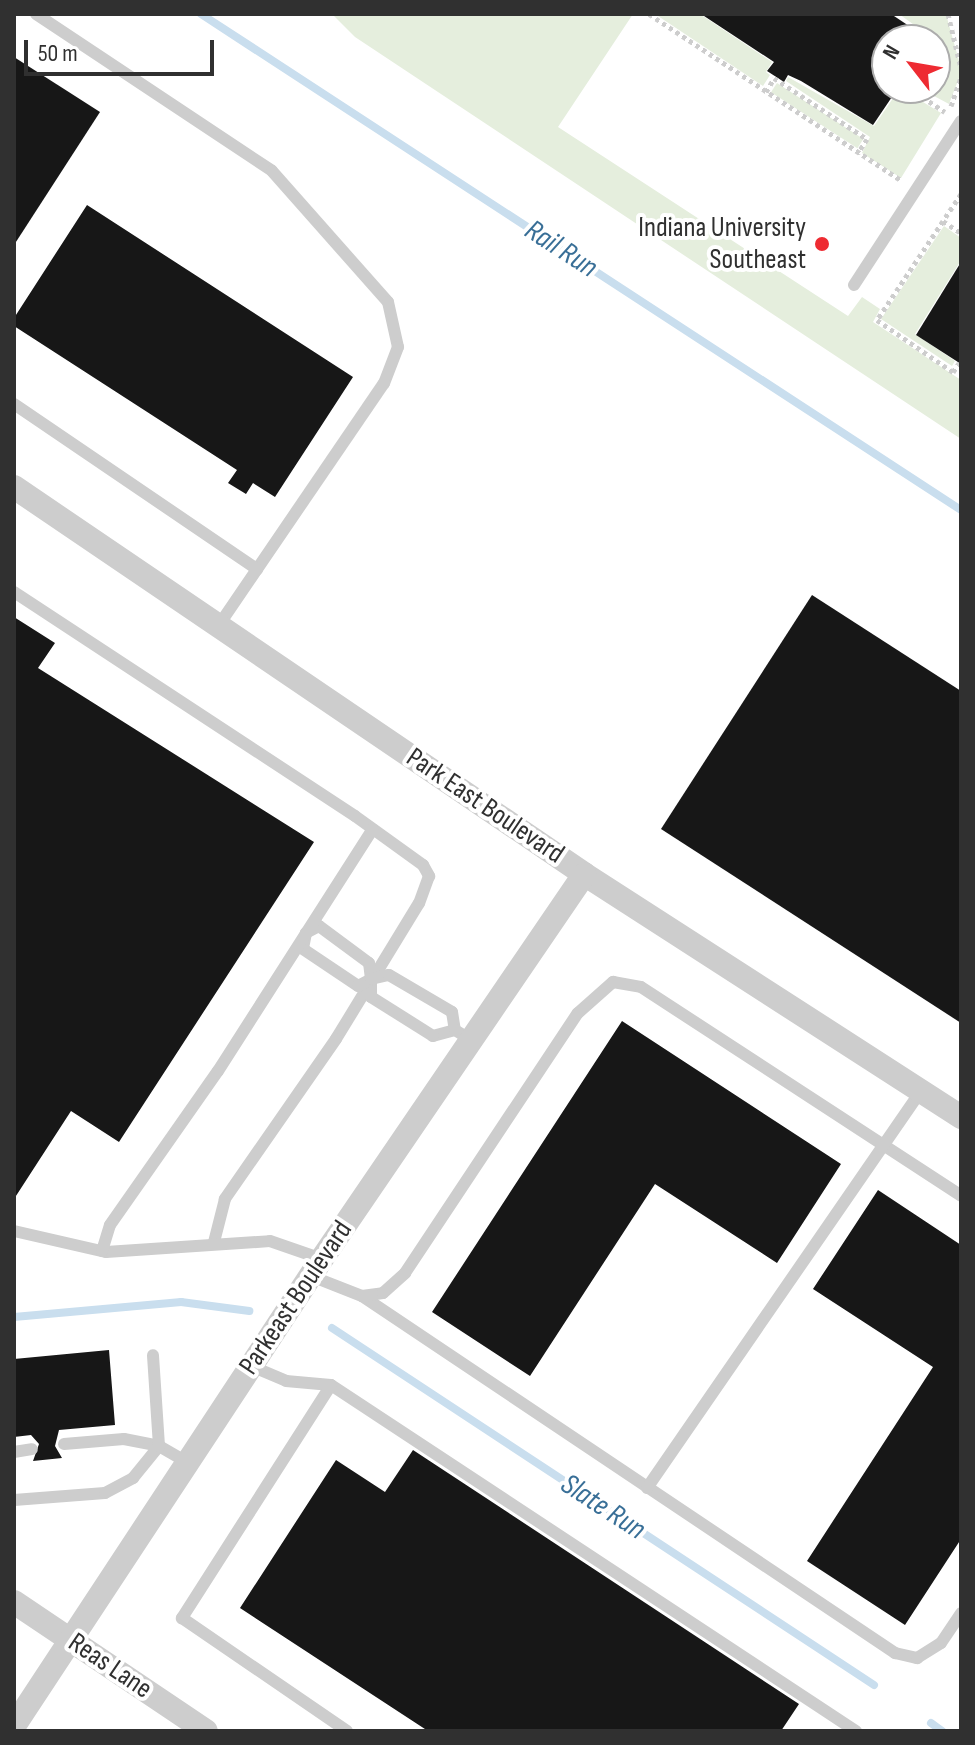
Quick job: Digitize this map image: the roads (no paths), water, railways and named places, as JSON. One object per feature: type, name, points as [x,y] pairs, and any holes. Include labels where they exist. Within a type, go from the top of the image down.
[{"type":"street","name":"Park East Boulevard","points":[[14,487],[584,874],[961,1117]]},
{"type":"street","name":"Parkeast Boulevard","points":[[17,1713],[70,1639],[251,1366],[463,1035],[584,874]]},
{"type":"street","name":"Reas Lane","points":[[14,1602],[206,1731]]},
{"type":"lane","points":[[36,14],[272,171],[388,302],[398,347],[384,383],[219,625]]},
{"type":"lane","points":[[854,285],[961,121]]},
{"type":"lane","points":[[14,404],[257,569]]},
{"type":"lane","points":[[14,592],[373,829],[423,865],[429,876],[419,903],[225,1199],[214,1242]]},
{"type":"lane","points":[[102,1251],[110,1225],[373,829]]},
{"type":"lane","points":[[306,933],[303,949],[358,986],[371,979],[389,975],[452,1012],[463,1035],[433,1036],[371,997],[371,979],[369,963],[319,926],[306,933]]},
{"type":"lane","points":[[362,1296],[383,1293],[405,1273],[578,1013],[613,982],[641,987],[961,1196]]},
{"type":"lane","points":[[647,1488],[921,1091]]},
{"type":"lane","points":[[14,1231],[102,1251],[176,1250],[214,1242],[270,1241],[362,1296],[895,1653],[917,1658],[941,1643],[961,1613]]},
{"type":"lane","points":[[14,1500],[105,1493],[133,1478],[159,1446],[153,1355]]},
{"type":"lane","points":[[251,1366],[286,1381],[331,1385],[856,1731]]},
{"type":"lane","points":[[331,1385],[182,1618],[347,1731]]},
{"type":"lane","points":[[64,1444],[124,1439],[159,1446],[187,1462]]},
{"type":"lane","points":[[14,1452],[32,1449]]},
{"type":"waterway","name":"Rail Run","points":[[201,14],[961,510]]},
{"type":"waterway","name":"Slate Run","points":[[14,1317],[181,1302],[249,1311]]},
{"type":"waterway","name":"Slate Run","points":[[332,1328],[874,1685]]},
{"type":"waterway","name":"Slate Run","points":[[931,1723],[942,1731]]},
{"type":"place","name":"Indiana University Southeast","points":[[822,244]]}]
